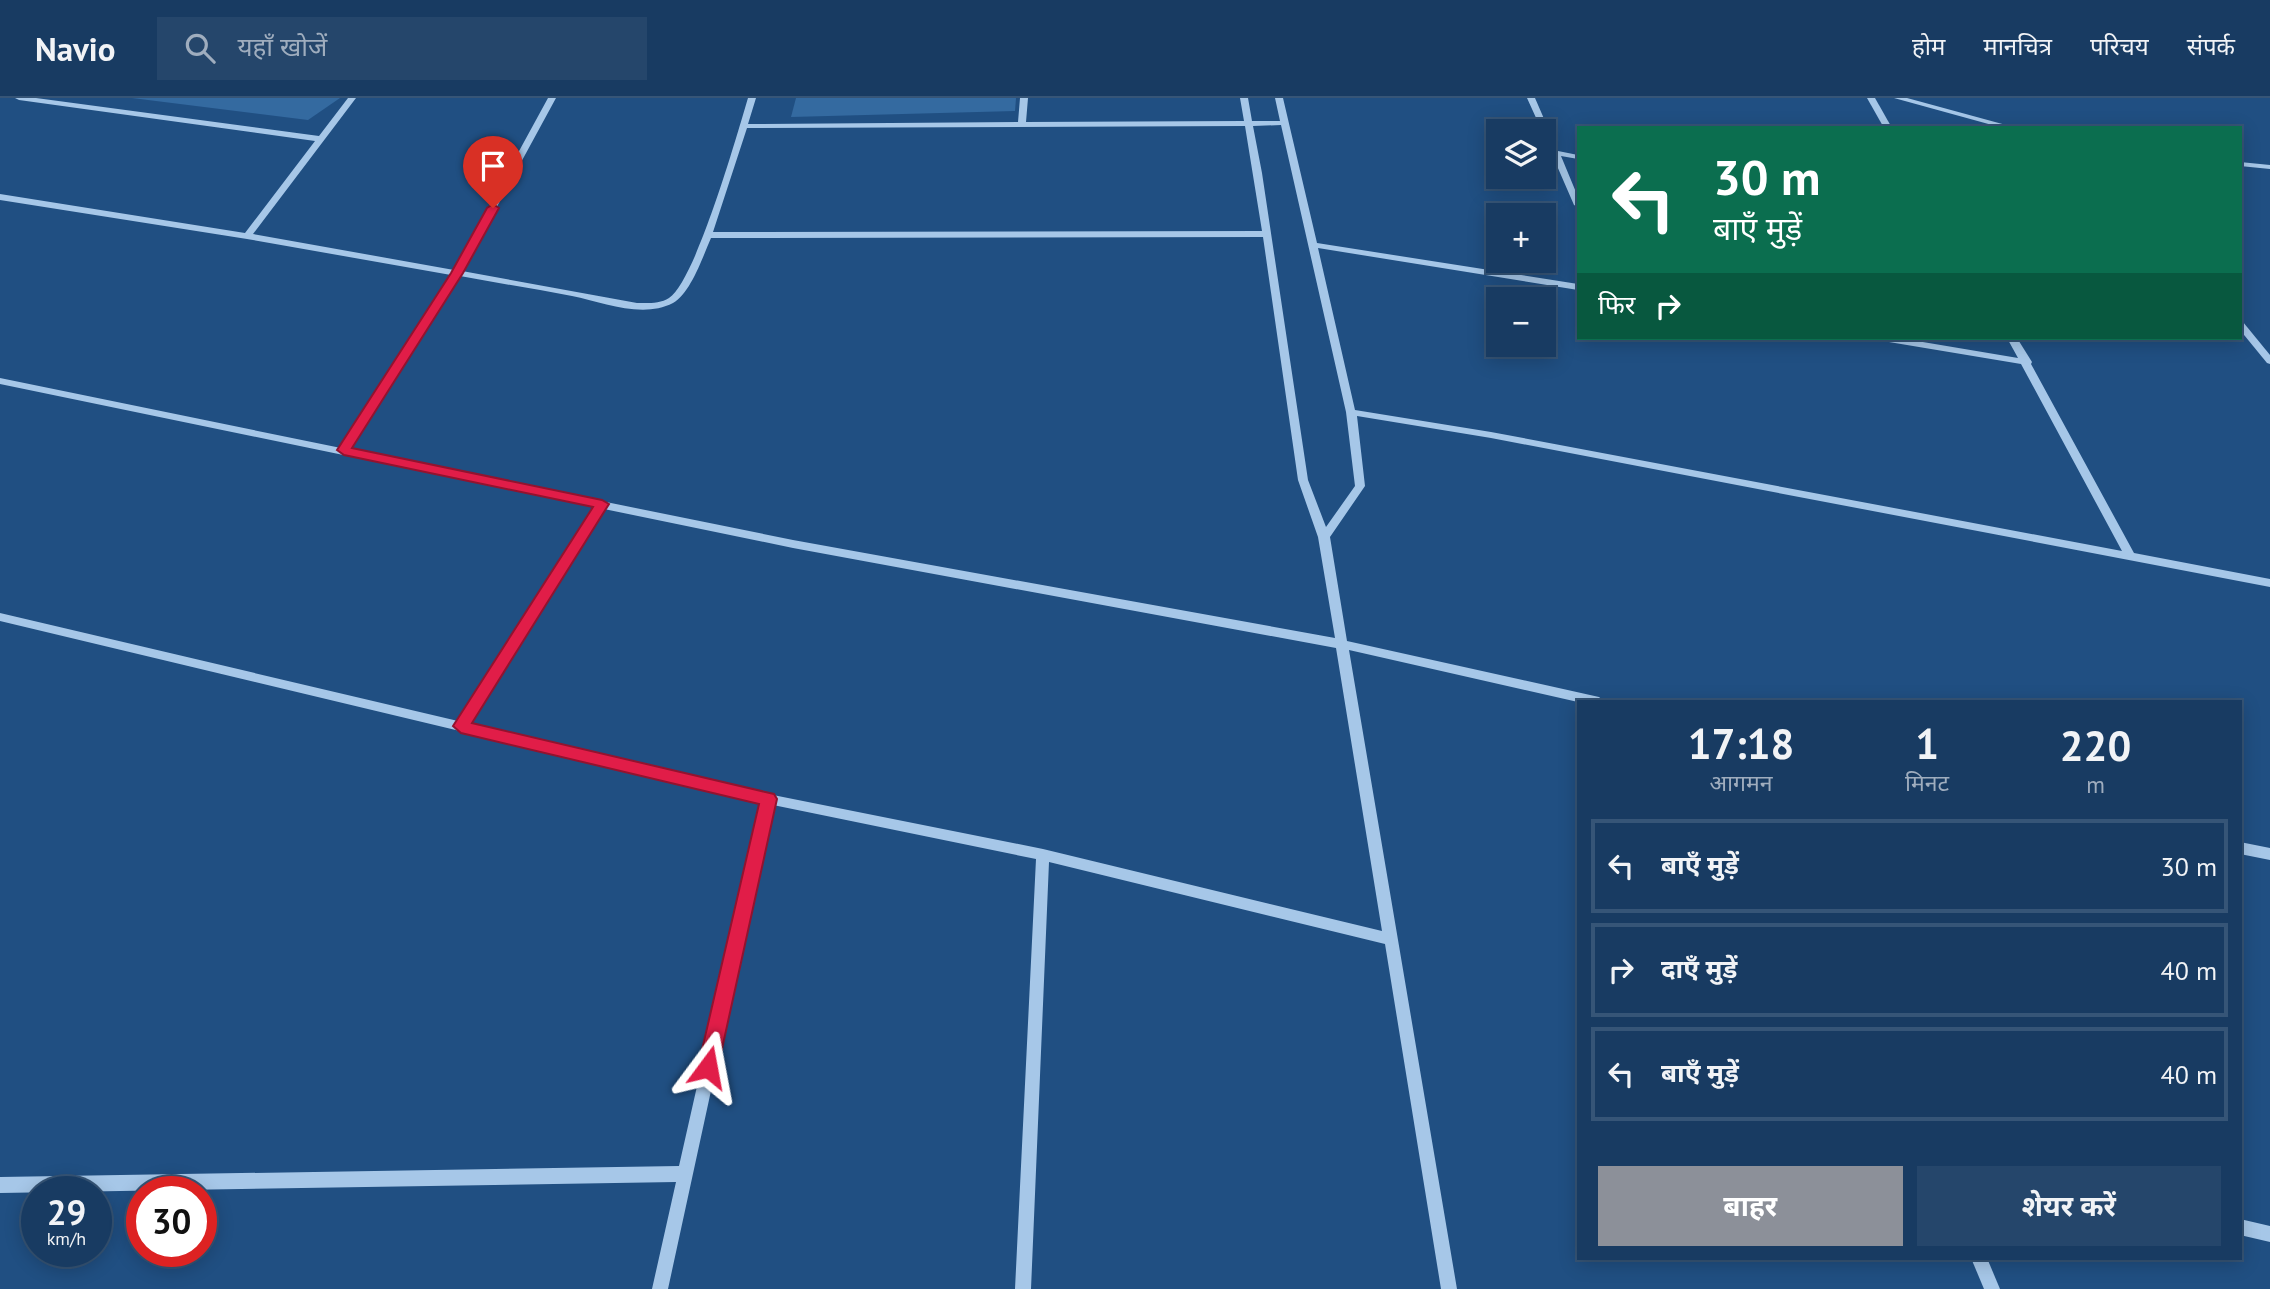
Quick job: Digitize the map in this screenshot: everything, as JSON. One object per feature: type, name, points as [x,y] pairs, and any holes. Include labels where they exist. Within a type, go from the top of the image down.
[{"type":"street","points":[[19,98],[321,139]]},
{"type":"street","points":[[247,236],[352,98]]},
{"type":"street","points":[[344,450],[457,273],[552,98]]},
{"type":"street","points":[[0,197],[247,236],[609,302],[658,304],[680,295],[707,235],[752,98]]},
{"type":"street","points":[[1022,124],[1024,98]]},
{"type":"street","points":[[1244,98],[1303,480],[1324,537],[1448,1289]]},
{"type":"street","points":[[1279,98],[1315,245],[1351,412],[1360,486],[1324,537]]},
{"type":"street","points":[[1531,98],[1577,203]]},
{"type":"street","points":[[1871,98],[1887,126]]},
{"type":"street","points":[[1898,98],[2005,126]]},
{"type":"street","points":[[743,126],[1285,123]]},
{"type":"street","points":[[1557,153],[1577,157]]},
{"type":"street","points":[[2242,164],[2270,167]]},
{"type":"street","points":[[707,235],[1267,234]]},
{"type":"street","points":[[1315,245],[1577,287]]},
{"type":"street","points":[[2242,326],[2270,361]]},
{"type":"street","points":[[1895,340],[2027,362]]},
{"type":"street","points":[[2013,340],[2130,556]]},
{"type":"street","points":[[0,381],[793,544],[1341,644],[1590,700]]},
{"type":"street","points":[[1351,412],[1504,437],[2270,583]]},
{"type":"street","points":[[461,726],[602,504]]},
{"type":"street","points":[[0,617],[768,799],[1043,855],[1390,939]]},
{"type":"street","points":[[660,1289],[768,799]]},
{"type":"street","points":[[2242,848],[2270,854]]},
{"type":"street","points":[[1023,1289],[1043,855]]},
{"type":"street","points":[[0,1185],[684,1174]]},
{"type":"street","points":[[2242,1227],[2270,1234]]},
{"type":"street","points":[[1980,1260],[1992,1289]]},
{"type":"shaded area","points":[[132,98],[340,98],[308,120]]},
{"type":"shaded area","points":[[796,98],[1016,98],[1015,111],[791,117]]},
{"type":"route","points":[[493,208],[457,273],[344,450],[602,504],[461,726],[768,799],[708,1067]]}]
